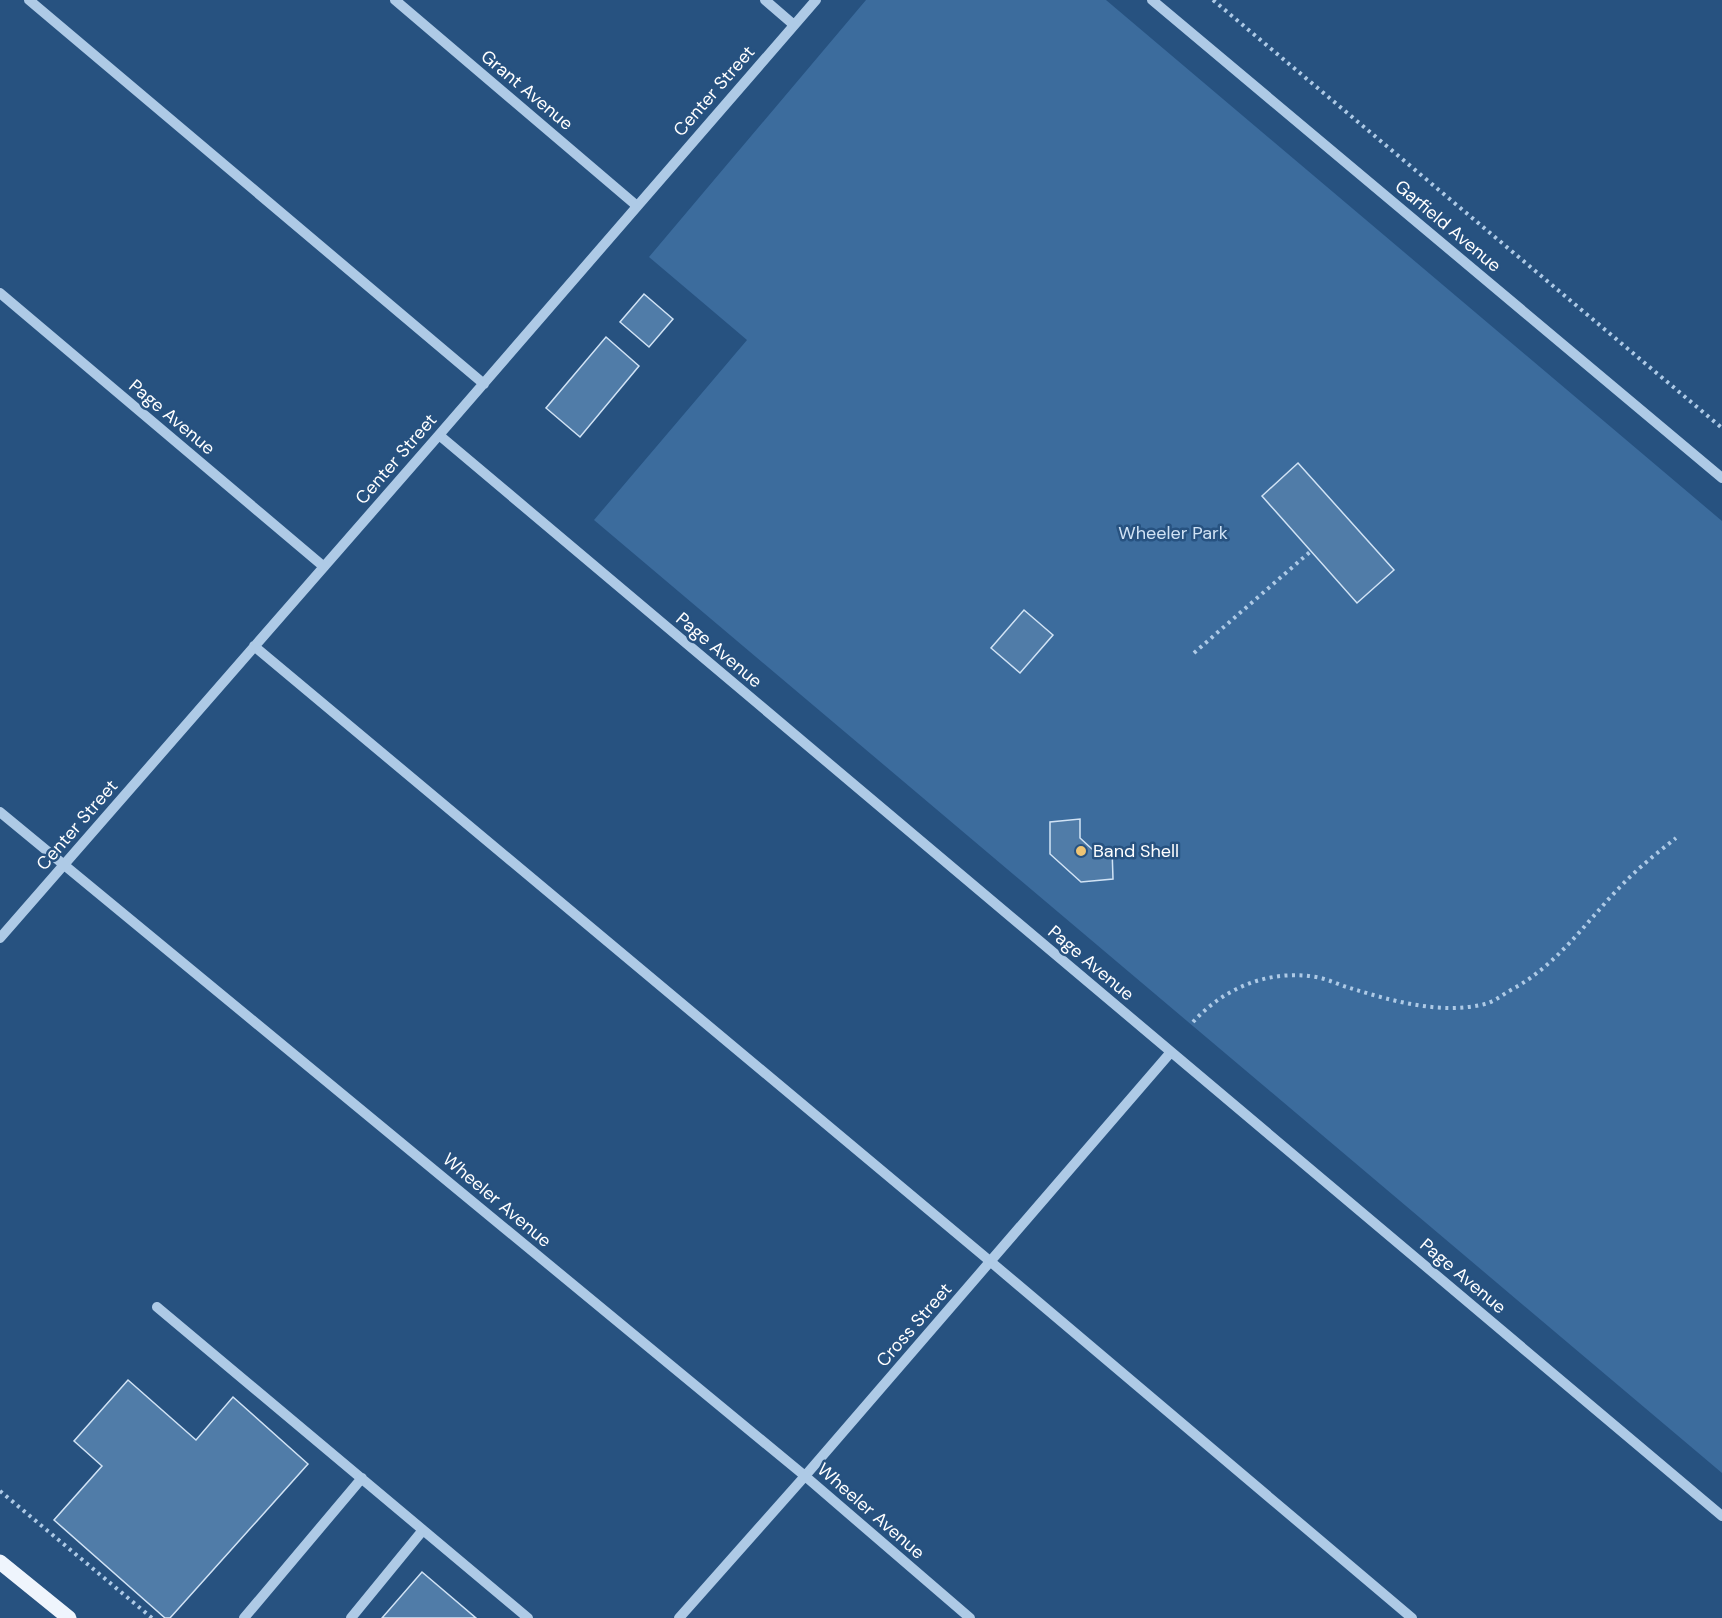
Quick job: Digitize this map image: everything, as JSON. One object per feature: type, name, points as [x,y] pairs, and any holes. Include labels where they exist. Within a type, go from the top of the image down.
[{"type":"main road","points":[[0,1562],[69,1618]]},
{"type":"street","points":[[29,0],[484,384]]},
{"type":"street","name":"Grant Avenue","points":[[395,0],[637,206]]},
{"type":"street","points":[[765,0],[794,25]]},
{"type":"street","name":"Center Street","points":[[0,938],[816,0]]},
{"type":"street","name":"Garfield Avenue","points":[[1152,0],[1722,478]]},
{"type":"street","name":"Page Avenue","points":[[0,293],[323,566]]},
{"type":"street","name":"Page Avenue","points":[[439,435],[1722,1516]]},
{"type":"street","points":[[254,646],[991,1262],[1412,1618]]},
{"type":"street","name":"Wheeler Avenue","points":[[0,812],[805,1476],[970,1618]]},
{"type":"street","name":"Cross Street","points":[[679,1618],[805,1476],[1171,1052]]},
{"type":"street","points":[[157,1306],[528,1618]]},
{"type":"street","points":[[244,1618],[362,1478]]},
{"type":"street","points":[[351,1618],[423,1530]]},
{"type":"path","points":[[1213,0],[1722,428]]},
{"type":"path","points":[[1194,653],[1311,551]]},
{"type":"path","points":[[1193,1022],[1208,1005],[1245,984],[1267,978],[1288,976],[1317,977],[1394,1000],[1450,1009],[1486,1004],[1526,982],[1563,952],[1620,886],[1676,838]]},
{"type":"path","points":[[0,1491],[152,1618]]},
{"type":"green space","name":"Wheeler Park","points":[[866,0],[1106,0],[1722,521],[1722,1473],[594,520],[747,340],[649,257]]},
{"type":"building","points":[[644,294],[673,319],[649,347],[620,322]]},
{"type":"building","points":[[606,337],[639,366],[580,437],[546,408]]},
{"type":"building","points":[[1298,463],[1394,570],[1357,603],[1262,496]]},
{"type":"building","points":[[1024,610],[1053,635],[1020,673],[991,648]]},
{"type":"building","name":"Band Shell","points":[[1080,819],[1080,838],[1092,849],[1112,848],[1113,879],[1081,882],[1050,854],[1050,822]]},
{"type":"building","points":[[128,1380],[196,1440],[233,1397],[308,1464],[170,1618],[165,1618],[54,1520],[102,1466],[74,1441]]},
{"type":"building","points":[[422,1572],[476,1618],[382,1618]]},
{"type":"place","name":"Band Shell","points":[[1081,851]]}]
